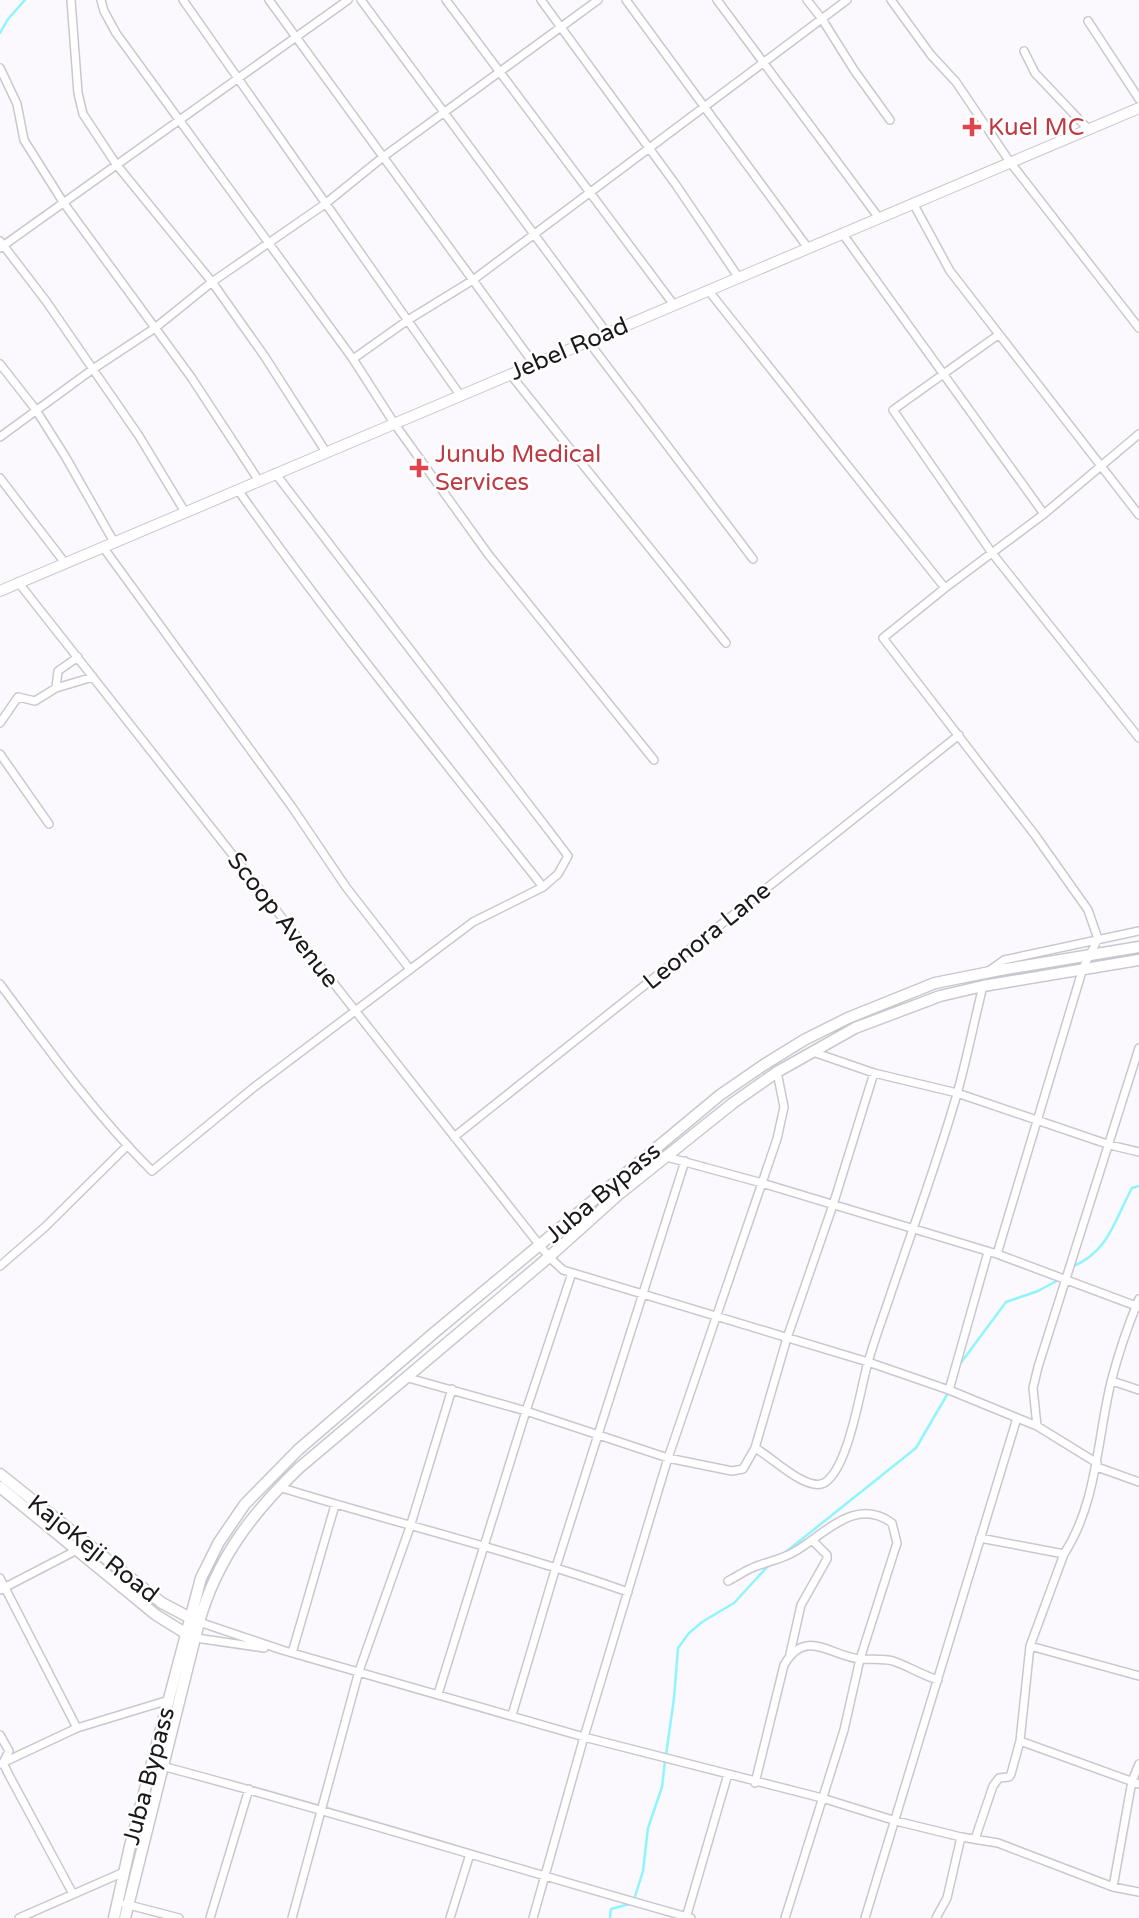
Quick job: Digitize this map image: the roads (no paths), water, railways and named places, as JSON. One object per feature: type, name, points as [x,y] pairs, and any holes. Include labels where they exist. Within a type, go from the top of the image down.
[{"type":"main road","name":"Jebel Road","points":[[1,589],[1138,107]]},
{"type":"main road","name":"Juba Bypass","points":[[195,1621],[208,1562],[256,1491],[321,1430],[720,1095],[818,1032],[888,1000],[935,983],[1139,947]]},
{"type":"main road","name":"Juba Bypass","points":[[195,1621],[230,1549],[253,1516],[279,1487],[618,1195],[733,1103],[777,1072],[855,1028],[940,996],[983,986],[1139,960]]},
{"type":"main road","name":"KajoKeji Road","points":[[0,1474],[148,1592],[177,1613],[195,1621]]},
{"type":"main road","name":"KajoKeji Road","points":[[0,1487],[156,1615],[190,1636]]},
{"type":"main road","points":[[190,1636],[195,1621]]},
{"type":"main road","name":"Juba Bypass","points":[[125,1918],[122,1903],[124,1872],[158,1765],[170,1700],[190,1636]]},
{"type":"main road","name":"Juba Bypass","points":[[114,1918],[122,1903],[190,1636]]},
{"type":"street","points":[[71,0],[78,93],[83,114],[116,164],[212,282],[265,357],[326,452]]},
{"type":"street","points":[[101,0],[116,33],[353,359],[394,423],[488,554],[654,760]]},
{"type":"street","points":[[184,0],[460,395]]},
{"type":"street","points":[[269,0],[534,364]]},
{"type":"street","points":[[185,512],[93,369],[46,301],[1,245],[348,0]]},
{"type":"street","points":[[361,0],[607,333]]},
{"type":"street","points":[[446,0],[674,305]]},
{"type":"street","points":[[541,0],[649,148],[738,278]]},
{"type":"street","points":[[0,437],[93,369],[155,328],[212,282],[325,204],[383,157],[598,0]]},
{"type":"street","points":[[626,0],[808,248]]},
{"type":"street","points":[[718,0],[879,218]]},
{"type":"street","points":[[807,0],[890,120]]},
{"type":"street","points":[[353,359],[408,320],[473,280],[847,0]]},
{"type":"street","points":[[891,0],[956,82],[1010,162],[1139,328]]},
{"type":"street","points":[[1088,21],[1138,107]]},
{"type":"street","points":[[1024,51],[1035,73],[1088,129]]},
{"type":"street","points":[[0,68],[17,104],[24,140],[63,202],[191,377],[258,481]]},
{"type":"street","points":[[913,203],[950,271],[1139,515]]},
{"type":"street","points":[[842,233],[1044,514]]},
{"type":"street","points":[[708,290],[945,588]]},
{"type":"street","points":[[998,335],[893,410],[992,553],[1139,738]]},
{"type":"street","points":[[588,341],[753,559]]},
{"type":"street","points":[[0,363],[36,410],[114,542]]},
{"type":"street","points":[[510,374],[726,643]]},
{"type":"street","points":[[997,1254],[1083,968],[1098,939],[1088,910],[1035,835],[883,638],[1044,514],[1139,434]]},
{"type":"street","points":[[0,984],[80,1092],[152,1171],[409,968],[473,922],[543,887],[558,874],[568,856],[275,474]]},
{"type":"street","points":[[0,478],[65,563]]},
{"type":"street","points":[[237,490],[365,662],[543,887]]},
{"type":"street","points":[[103,547],[285,797],[346,887],[409,968]]},
{"type":"street","name":"Scoop Avenue","points":[[18,582],[539,1245],[563,1270],[714,1318],[868,1362],[949,1390],[1037,1426],[1097,1465],[1139,1482]]},
{"type":"street","points":[[56,688],[58,671],[78,657]]},
{"type":"street","points":[[0,723],[18,697],[35,701],[56,688],[93,677]]},
{"type":"street","name":"Leonora Lane","points":[[454,1137],[959,735]]},
{"type":"street","points":[[0,754],[49,824]]},
{"type":"street","points":[[986,972],[1004,960],[1139,931]]},
{"type":"street","points":[[755,1448],[793,1475],[815,1484],[827,1480],[842,1457],[868,1362],[957,1093],[983,986]]},
{"type":"street","points":[[1037,1426],[1033,1388],[1139,1048]]},
{"type":"street","points":[[812,1052],[874,1073],[957,1093],[1110,1145],[1139,1152]]},
{"type":"street","points":[[533,1918],[547,1876],[583,1737],[668,1458],[777,1139],[783,1107],[777,1072]]},
{"type":"street","points":[[404,1377],[599,1433],[668,1458],[738,1471],[743,1469],[755,1448],[787,1338],[833,1205],[874,1073]]},
{"type":"street","points":[[0,1266],[127,1146]]},
{"type":"street","points":[[667,1157],[997,1254],[1138,1304],[1112,1381],[1097,1465],[1086,1506],[1072,1542],[1064,1554],[1030,1646],[1020,1741],[1011,1774],[1009,1777],[999,1778],[993,1786],[975,1839]]},
{"type":"street","points":[[512,1715],[556,1567],[685,1161]]},
{"type":"street","points":[[949,1390],[988,1252]]},
{"type":"street","points":[[438,1694],[572,1273]]},
{"type":"street","points":[[1112,1381],[1139,1390]]},
{"type":"street","points":[[292,1918],[359,1671],[410,1527],[452,1390]]},
{"type":"street","points":[[864,1918],[896,1821],[1017,1418]]},
{"type":"street","points":[[279,1487],[556,1567],[628,1592]]},
{"type":"street","points":[[292,1653],[335,1505]]},
{"type":"street","points":[[728,1581],[747,1570],[795,1552],[844,1518],[857,1515],[892,1523],[897,1543],[860,1659],[844,1730],[785,1918]]},
{"type":"street","points":[[981,1538],[1064,1554]]},
{"type":"street","points":[[755,1783],[801,1605],[827,1559],[827,1555],[812,1540]]},
{"type":"street","points":[[2,1589],[77,1550]]},
{"type":"street","points":[[0,1578],[2,1589],[77,1728]]},
{"type":"street","points":[[195,1621],[292,1653],[583,1737],[822,1798],[896,1821],[998,1843],[1113,1887],[1139,1892]]},
{"type":"street","points":[[190,1636],[282,1650]]},
{"type":"street","points":[[790,1654],[798,1648],[813,1645],[860,1659],[893,1661],[938,1680]]},
{"type":"street","points":[[1030,1646],[1139,1676]]},
{"type":"street","points":[[2,1763],[77,1728],[170,1700]]},
{"type":"street","points":[[0,1735],[9,1751],[2,1763]]},
{"type":"street","points":[[1020,1741],[1135,1783]]},
{"type":"street","points":[[2,1763],[73,1894]]},
{"type":"street","points":[[1113,1887],[1139,1764]]},
{"type":"street","points":[[158,1765],[322,1810],[688,1918],[728,1774]]},
{"type":"street","points":[[210,1918],[248,1790]]},
{"type":"street","points":[[936,1918],[947,1898],[961,1837]]},
{"type":"street","points":[[450,1918],[470,1854]]},
{"type":"street","points":[[19,1918],[124,1872]]},
{"type":"street","points":[[122,1903],[179,1918]]},
{"type":"waterway","points":[[0,33],[25,0]]},
{"type":"waterway","points":[[1072,1267],[1085,1260],[1103,1243],[1132,1188],[1139,1186]]},
{"type":"waterway","points":[[960,1364],[1006,1302],[1038,1291],[1060,1279]]},
{"type":"waterway","points":[[782,1555],[916,1448],[948,1393]]},
{"type":"waterway","points":[[666,1755],[678,1648],[702,1622],[734,1603],[769,1565]]},
{"type":"waterway","points":[[610,1918],[611,1909],[633,1903],[643,1871],[648,1828],[662,1787],[665,1761]]},
{"type":"place","name":"Kuel MC","points":[[972,127]]},
{"type":"place","name":"Junub Medical Services","points":[[419,468]]}]
